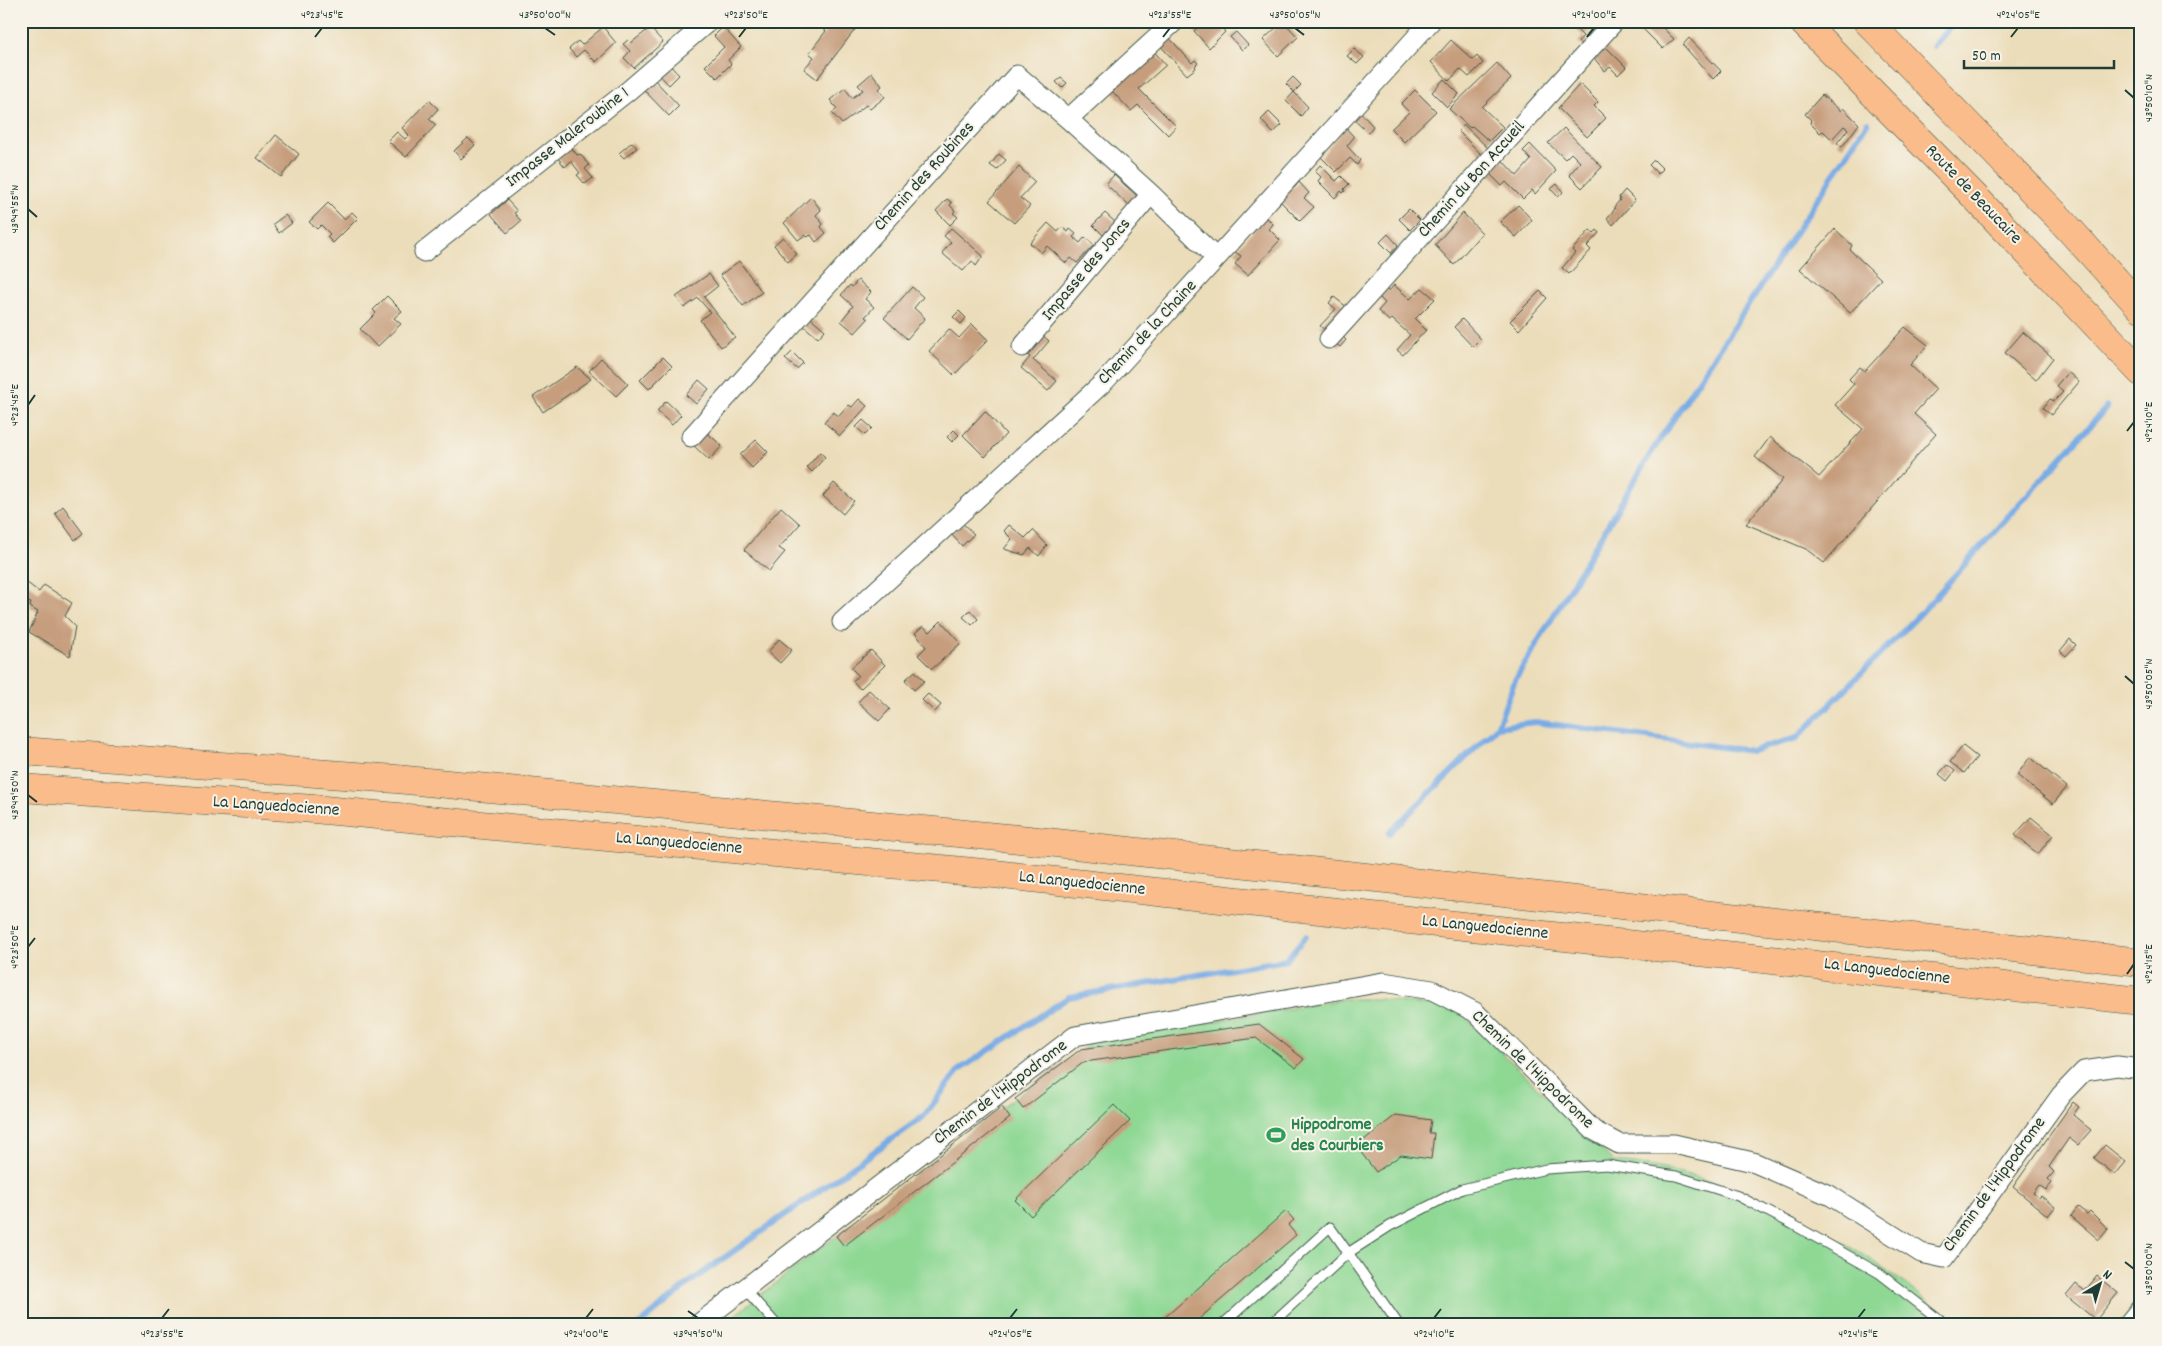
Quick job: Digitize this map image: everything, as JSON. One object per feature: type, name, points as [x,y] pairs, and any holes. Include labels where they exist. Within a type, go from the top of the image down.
[{"type":"main road","name":"Route de Beaucaire","points":[[1802,21],[1973,195],[2141,372]]},
{"type":"main road","points":[[1867,21],[2060,219],[2141,308]]},
{"type":"main road","name":"La Languedocienne","points":[[21,751],[406,780],[1009,838],[2141,962]]},
{"type":"main road","name":"La Languedocienne","points":[[21,788],[314,809],[994,874],[2141,1001]]},
{"type":"street","name":"Impasse Maleroubine 1","points":[[424,252],[628,91],[709,21]]},
{"type":"street","points":[[1175,21],[1068,119],[1151,194],[1216,258]]},
{"type":"street","name":"Chemin de la Chaine","points":[[842,622],[1105,382],[1430,21]]},
{"type":"street","name":"Chemin du Bon Accueil","points":[[1329,339],[1615,21]]},
{"type":"street","name":"Chemin des Roubines","points":[[691,437],[1017,75],[1068,119]]},
{"type":"street","name":"Impasse des Joncs","points":[[1022,347],[1151,194]]},
{"type":"street","name":"Chemin de l'Hippodrome","points":[[697,1325],[1075,1036],[1382,982],[1432,990],[1475,1012],[1593,1130],[1619,1144],[1674,1144],[1753,1162],[1831,1196],[1921,1252],[1944,1258],[2060,1095],[2084,1071],[2117,1066],[2141,1069]]},
{"type":"street","points":[[2127,1325],[2141,1308]]},
{"type":"lane","points":[[1270,1325],[1348,1253],[1390,1226],[1462,1189],[1546,1168],[1608,1165],[1676,1176],[1738,1196],[1880,1273],[1946,1325]]},
{"type":"lane","points":[[1222,1325],[1330,1228],[1399,1325]]},
{"type":"lane","points":[[744,1288],[777,1325]]},
{"type":"green space","name":"Hippodrome des Courbiers","points":[[1344,999],[1380,999],[1458,1010],[1614,1162],[1658,1168],[1704,1180],[1751,1196],[1796,1217],[1841,1241],[1883,1268],[1921,1296],[1955,1325],[722,1325],[1002,1107],[1091,1043]]},
{"type":"building","points":[[813,21],[850,21],[857,27],[817,79],[804,69],[814,57],[809,53],[826,31]]},
{"type":"building","points":[[1204,21],[1216,21],[1225,32],[1209,48],[1194,31]]},
{"type":"building","points":[[1283,21],[1298,37],[1278,56],[1263,40]]},
{"type":"building","points":[[1568,21],[1589,21],[1594,26],[1584,37],[1589,42],[1584,47],[1578,42],[1583,36]]},
{"type":"building","points":[[1642,21],[1656,21],[1674,39],[1663,49],[1639,25]]},
{"type":"building","points":[[603,27],[616,43],[596,62],[584,50],[576,57],[569,49],[578,41],[582,45]]},
{"type":"building","points":[[723,27],[741,47],[728,60],[731,64],[717,78],[705,66],[724,47],[714,36]]},
{"type":"building","points":[[650,28],[663,42],[634,68],[624,58],[630,51],[623,44],[628,40],[631,43]]},
{"type":"building","points":[[1236,32],[1248,45],[1242,50],[1230,37]]},
{"type":"building","points":[[1166,34],[1192,63],[1195,60],[1198,63],[1195,66],[1196,68],[1187,75],[1157,42]]},
{"type":"building","points":[[1689,38],[1721,71],[1713,79],[1683,45]]},
{"type":"building","points":[[1451,40],[1473,60],[1477,56],[1483,63],[1469,77],[1460,69],[1449,81],[1431,62]]},
{"type":"building","points":[[1603,44],[1626,67],[1618,75],[1610,67],[1605,71],[1592,56]]},
{"type":"building","points":[[1150,47],[1166,65],[1139,89],[1176,126],[1168,135],[1138,105],[1131,111],[1107,86]]},
{"type":"building","points":[[1354,49],[1364,57],[1357,64],[1347,56]]},
{"type":"building","points":[[665,60],[679,75],[669,85],[654,69]]},
{"type":"building","points":[[1497,63],[1511,79],[1482,107],[1503,127],[1489,141],[1472,126],[1470,128],[1449,109]]},
{"type":"building","points":[[872,73],[882,86],[879,89],[885,97],[870,109],[866,105],[842,124],[832,113],[837,109],[830,100],[845,88],[852,98],[863,90],[858,85]]},
{"type":"building","points":[[652,77],[679,106],[669,116],[642,88]]},
{"type":"building","points":[[1293,77],[1301,85],[1294,92],[1286,84]]},
{"type":"building","points":[[1061,78],[1067,83],[1062,88],[1056,82]]},
{"type":"building","points":[[1444,79],[1459,94],[1447,107],[1432,92]]},
{"type":"building","points":[[1580,84],[1598,102],[1594,106],[1606,118],[1587,137],[1558,108]]},
{"type":"building","points":[[1415,90],[1436,111],[1404,142],[1391,129],[1409,112],[1401,104]]},
{"type":"building","points":[[1294,92],[1308,107],[1301,116],[1286,101]]},
{"type":"building","points":[[1822,95],[1841,111],[1843,108],[1859,124],[1842,147],[1837,143],[1848,129],[1844,126],[1832,139],[1823,131],[1820,133],[1810,123],[1811,120],[1805,114]]},
{"type":"building","points":[[429,100],[438,109],[429,119],[436,125],[406,157],[388,141],[397,132],[405,139],[409,135],[402,128]]},
{"type":"building","points":[[1357,109],[1373,126],[1368,133],[1350,116]]},
{"type":"building","points":[[1269,112],[1282,125],[1273,133],[1261,120]]},
{"type":"building","points":[[1464,125],[1490,150],[1484,157],[1458,131]]},
{"type":"building","points":[[1345,127],[1354,137],[1347,146],[1360,160],[1357,165],[1350,158],[1336,172],[1321,157]]},
{"type":"building","points":[[1564,128],[1602,167],[1582,188],[1569,175],[1580,162],[1571,153],[1565,159],[1548,143]]},
{"type":"building","points":[[276,135],[299,154],[281,177],[257,158]]},
{"type":"building","points":[[468,138],[475,145],[461,159],[454,151]]},
{"type":"building","points":[[567,142],[577,155],[580,154],[589,165],[585,169],[593,178],[585,184],[577,175],[580,173],[571,161],[565,167],[554,153]]},
{"type":"building","points":[[632,142],[637,148],[624,158],[619,153]]},
{"type":"building","points":[[1530,144],[1556,171],[1535,194],[1532,190],[1523,199],[1506,182],[1502,186],[1488,172],[1500,158],[1517,176],[1531,160],[1523,151]]},
{"type":"building","points":[[999,154],[1006,160],[997,170],[990,165]]},
{"type":"building","points":[[1654,160],[1663,169],[1658,174],[1649,165]]},
{"type":"building","points":[[1320,165],[1336,181],[1341,176],[1349,184],[1343,193],[1341,191],[1335,198],[1318,181],[1321,177],[1315,171]]},
{"type":"building","points":[[1019,167],[1035,182],[1020,198],[1030,206],[1014,223],[989,201]]},
{"type":"building","points":[[1114,175],[1138,197],[1129,206],[1106,184]]},
{"type":"building","points":[[1299,182],[1309,193],[1304,198],[1314,207],[1300,221],[1281,202],[1266,217],[1273,224],[1269,229],[1280,240],[1248,275],[1235,264],[1241,256],[1235,252],[1255,229],[1289,183],[1294,188]]},
{"type":"building","points":[[1557,184],[1563,192],[1558,197],[1551,189]]},
{"type":"building","points":[[1625,190],[1635,200],[1613,225],[1607,218],[1615,209],[1614,207],[1620,200],[1619,197]]},
{"type":"building","points":[[811,197],[821,210],[816,215],[823,224],[821,227],[826,233],[816,242],[811,235],[807,237],[805,235],[798,240],[784,223]]},
{"type":"building","points":[[947,199],[952,203],[950,205],[955,211],[953,213],[958,217],[950,225],[936,211]]},
{"type":"building","points":[[507,200],[517,211],[514,213],[521,221],[507,233],[491,214]]},
{"type":"building","points":[[328,203],[344,219],[352,212],[358,218],[333,243],[327,237],[330,234],[321,225],[317,229],[309,222]]},
{"type":"building","points":[[1518,205],[1532,220],[1516,237],[1500,222]]},
{"type":"building","points":[[1409,209],[1420,220],[1410,230],[1399,219]]},
{"type":"building","points":[[1105,213],[1115,222],[1103,235],[1093,225]]},
{"type":"building","points":[[1463,213],[1482,233],[1454,265],[1435,245]]},
{"type":"building","points":[[285,215],[292,223],[279,233],[273,224]]},
{"type":"building","points":[[1048,223],[1058,232],[1062,227],[1068,232],[1070,229],[1076,234],[1073,237],[1080,243],[1085,237],[1094,245],[1077,263],[1071,258],[1066,263],[1047,246],[1041,253],[1030,243]]},
{"type":"building","points":[[951,228],[983,256],[976,266],[972,261],[963,271],[942,253],[951,242],[944,236]]},
{"type":"building","points":[[1835,229],[1852,245],[1850,250],[1881,279],[1850,313],[1800,269]]},
{"type":"building","points":[[1590,230],[1594,233],[1597,230],[1599,233],[1587,246],[1591,250],[1569,274],[1562,268],[1575,253],[1572,250]]},
{"type":"building","points":[[1388,234],[1398,245],[1391,253],[1380,242]]},
{"type":"building","points":[[783,237],[797,254],[788,262],[774,245]]},
{"type":"building","points":[[739,261],[762,292],[743,306],[720,275]]},
{"type":"building","points":[[709,274],[718,286],[704,297],[735,337],[721,347],[700,320],[710,312],[698,298],[684,308],[676,297]]},
{"type":"building","points":[[858,280],[871,292],[865,299],[874,307],[865,317],[868,319],[855,333],[841,321],[853,306],[841,295],[850,285],[852,287]]},
{"type":"building","points":[[1394,285],[1410,299],[1422,288],[1435,299],[1415,319],[1426,330],[1403,355],[1397,350],[1410,335],[1392,319],[1389,321],[1378,311],[1385,303],[1378,296],[1386,288],[1389,291]]},
{"type":"building","points":[[912,287],[923,297],[914,308],[925,318],[907,339],[884,318]]},
{"type":"building","points":[[1540,291],[1547,298],[1519,330],[1510,321]]},
{"type":"building","points":[[387,296],[402,311],[394,318],[401,324],[377,347],[360,329],[376,313],[373,310]]},
{"type":"building","points":[[1334,297],[1348,308],[1327,332],[1320,326],[1336,309],[1329,303]]},
{"type":"building","points":[[959,311],[966,318],[961,324],[953,317]]},
{"type":"building","points":[[811,318],[825,330],[818,338],[804,326]]},
{"type":"building","points":[[1462,319],[1481,339],[1473,347],[1454,327]]},
{"type":"building","points":[[972,324],[988,340],[954,375],[929,351],[949,329],[959,338]]},
{"type":"building","points":[[1905,327],[1928,345],[1910,365],[1936,389],[1914,414],[1936,434],[1824,563],[1806,549],[1746,524],[1783,479],[1755,457],[1770,437],[1819,477],[1863,429],[1835,405],[1854,384],[1849,379],[1860,367],[1865,371]]},
{"type":"building","points":[[1036,329],[1049,341],[1033,360],[1057,381],[1048,391],[1021,368],[1030,357],[1019,348]]},
{"type":"building","points":[[2023,332],[2053,358],[2036,380],[2005,353]]},
{"type":"building","points":[[1341,335],[1346,340],[1340,347],[1334,342]]},
{"type":"building","points":[[792,352],[803,363],[797,369],[785,359]]},
{"type":"building","points":[[663,357],[672,366],[649,389],[640,380]]},
{"type":"building","points":[[601,358],[628,384],[616,396],[589,371]]},
{"type":"building","points":[[577,367],[591,379],[543,412],[533,397]]},
{"type":"building","points":[[2068,372],[2079,382],[2051,415],[2043,408],[2050,399],[2054,401],[2063,392],[2056,386]]},
{"type":"building","points":[[699,380],[709,389],[696,404],[686,395]]},
{"type":"building","points":[[859,399],[867,406],[840,436],[824,422],[833,412],[839,416],[849,405],[852,407]]},
{"type":"building","points":[[666,401],[681,415],[672,425],[657,411]]},
{"type":"building","points":[[985,411],[1006,434],[985,457],[963,435]]},
{"type":"building","points":[[863,420],[872,428],[865,435],[856,427]]},
{"type":"building","points":[[954,430],[959,435],[952,442],[947,437]]},
{"type":"building","points":[[705,431],[722,446],[709,460],[693,445]]},
{"type":"building","points":[[756,440],[768,452],[752,468],[740,455]]},
{"type":"building","points":[[820,452],[825,457],[812,472],[807,467]]},
{"type":"building","points":[[834,483],[854,501],[843,514],[823,496]]},
{"type":"building","points":[[63,506],[83,533],[75,540],[55,513]]},
{"type":"building","points":[[781,507],[800,524],[779,548],[785,552],[769,571],[744,550]]},
{"type":"building","points":[[962,523],[974,534],[962,546],[951,534]]},
{"type":"building","points":[[1009,525],[1025,538],[1033,530],[1047,545],[1039,556],[1030,548],[1024,555],[1004,549],[1012,539],[1004,531]]},
{"type":"building","points":[[21,578],[39,592],[44,585],[72,603],[65,616],[75,626],[70,656],[29,632],[38,612],[30,607],[31,603],[21,599]]},
{"type":"building","points":[[970,610],[978,619],[972,625],[963,617]]},
{"type":"building","points":[[941,621],[961,643],[932,669],[918,655],[926,647],[915,633],[923,626],[930,632]]},
{"type":"building","points":[[779,639],[792,650],[780,663],[768,652]]},
{"type":"building","points":[[2070,639],[2076,645],[2066,656],[2060,651]]},
{"type":"building","points":[[871,650],[885,665],[860,689],[853,681],[858,675],[851,668]]},
{"type":"building","points":[[915,671],[924,681],[914,690],[905,680]]},
{"type":"building","points":[[869,690],[890,709],[879,721],[858,702]]},
{"type":"building","points":[[928,694],[941,705],[935,712],[922,700]]},
{"type":"building","points":[[1963,746],[1977,757],[1964,773],[1950,762]]},
{"type":"building","points":[[2030,757],[2067,787],[2053,804],[2017,775]]},
{"type":"building","points":[[1947,765],[1955,771],[1947,781],[1939,774]]},
{"type":"building","points":[[2031,817],[2053,835],[2038,854],[2015,835]]},
{"type":"building","points":[[1259,1024],[1304,1059],[1296,1068],[1256,1038],[1084,1062],[1023,1109],[1015,1099],[1081,1049]]},
{"type":"building","points":[[2073,1102],[2079,1107],[2073,1115],[2091,1130],[2078,1145],[2069,1138],[2049,1167],[2054,1172],[2048,1179],[2052,1183],[2046,1190],[2039,1185],[2033,1193],[2039,1198],[2041,1196],[2055,1207],[2048,1216],[2013,1187]]},
{"type":"building","points":[[1114,1105],[1130,1121],[1031,1216],[1015,1200]]},
{"type":"building","points":[[1002,1107],[1010,1118],[844,1246],[836,1236]]},
{"type":"building","points":[[1396,1115],[1431,1120],[1429,1133],[1434,1133],[1431,1159],[1401,1155],[1376,1172],[1356,1146]]},
{"type":"building","points":[[2105,1145],[2126,1162],[2115,1175],[2094,1158]]},
{"type":"building","points":[[2078,1207],[2087,1214],[2090,1211],[2108,1229],[2099,1240],[2071,1216]]},
{"type":"building","points":[[1286,1211],[1294,1220],[1288,1225],[1296,1235],[1192,1325],[1156,1325]]},
{"type":"building","points":[[2097,1276],[2118,1293],[2096,1320],[2066,1296],[2076,1284],[2085,1291]]},
{"type":"waterway","points":[[1934,46],[1955,21]]},
{"type":"waterway","points":[[1497,727],[1515,680],[1651,453],[1868,122]]},
{"type":"waterway","points":[[1389,833],[1497,727],[1535,722],[1751,751],[1797,738],[1919,615],[2107,407]]},
{"type":"waterway","points":[[639,1325],[693,1280],[923,1117],[959,1070],[1069,997],[1286,960],[1306,936]]},
{"type":"place","name":"Hippodrome des Courbiers","points":[[1276,1135]]}]
